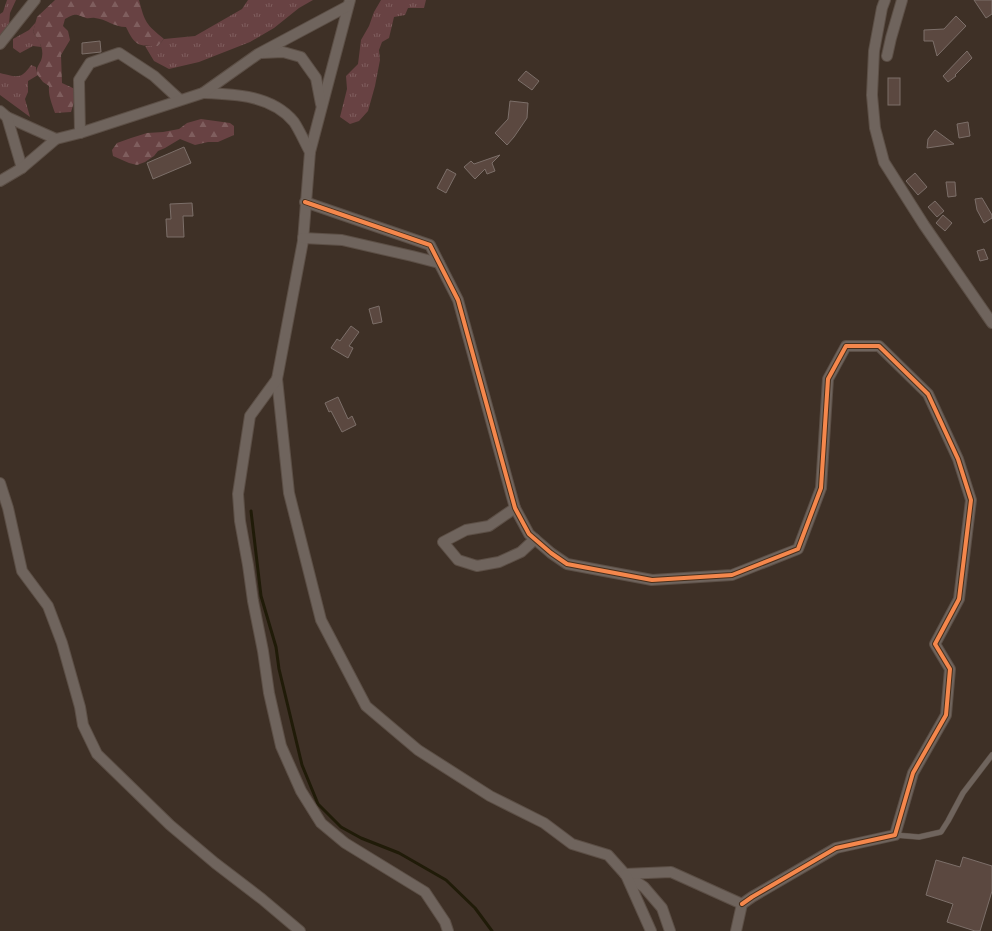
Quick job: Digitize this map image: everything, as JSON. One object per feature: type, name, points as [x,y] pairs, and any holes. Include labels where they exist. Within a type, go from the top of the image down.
[{"type":"street","points":[[0,44],[35,0]]},
{"type":"street","points":[[885,0],[882,8],[874,51],[872,95],[876,128],[884,162],[924,224],[992,323]]},
{"type":"street","points":[[887,56],[902,0]]},
{"type":"street","points":[[1,181],[22,168],[56,139],[80,133],[203,92],[258,54],[349,3]]},
{"type":"street","points":[[349,3],[336,58],[310,152],[303,238],[277,379],[289,493],[321,620],[366,706],[418,750],[490,796],[544,823],[572,844],[608,855],[625,874],[644,887],[662,908],[670,931]]},
{"type":"street","points":[[258,54],[282,52],[301,57],[316,78],[322,106]]},
{"type":"street","points":[[80,133],[79,80],[90,63],[119,53],[154,76],[180,99]]},
{"type":"street","points":[[203,92],[239,95],[259,100],[280,110],[294,123],[310,152]]},
{"type":"street","points":[[4,114],[56,139]]},
{"type":"street","points":[[4,114],[22,168]]},
{"type":"street","points":[[305,202],[430,245],[458,300],[515,508],[529,534],[551,553],[567,564],[652,580],[732,575],[798,549],[821,488],[828,379],[846,346],[879,346],[928,394],[958,459],[971,500],[959,599],[935,644],[950,669],[946,715],[913,773],[895,835],[836,848],[752,897],[742,904],[736,931]]},
{"type":"street","points":[[303,238],[342,240],[439,263]]},
{"type":"street","points":[[277,379],[250,416],[238,494],[240,521],[253,601],[263,650],[269,693],[281,746],[301,791],[321,823],[345,843],[425,892],[445,922],[448,931]]},
{"type":"street","points":[[0,483],[8,508],[22,571],[48,606],[62,643],[78,700],[83,725],[97,754],[176,830],[215,863],[262,898],[300,931]]},
{"type":"street","points":[[515,508],[489,526],[466,530],[443,542],[458,560],[477,566],[499,562],[521,552],[535,539]]},
{"type":"street","points":[[625,874],[672,872],[742,904]]},
{"type":"street","points":[[625,874],[651,931]]},
{"type":"lane","points":[[895,835],[919,837],[941,832],[963,793],[992,755]]},
{"type":"green space","points":[[7,0],[16,0],[10,13],[9,24],[0,36],[0,14],[3,12]]},
{"type":"green space","points":[[55,0],[139,0],[147,22],[153,30],[164,39],[158,46],[141,45],[132,38],[126,27],[118,26],[99,19],[77,15],[65,19],[63,26],[68,31],[70,40],[61,55],[62,83],[75,89],[76,96],[71,112],[55,113],[49,86],[43,82],[36,73],[41,59],[42,50],[33,32],[37,17]]},
{"type":"green space","points":[[248,0],[313,0],[299,8],[274,28],[250,42],[199,62],[169,69],[154,61],[145,46],[158,46],[164,39],[195,36],[242,9]]},
{"type":"green space","points":[[381,0],[426,0],[424,8],[408,8],[405,15],[394,17],[389,38],[382,42],[379,50],[380,60],[368,111],[359,121],[350,124],[340,117],[347,89],[346,76],[358,64],[361,40]]},
{"type":"green space","points":[[36,22],[33,32],[40,42],[41,47],[33,46],[20,53],[13,48],[13,39],[29,30]]},
{"type":"green space","points":[[31,65],[36,67],[36,73],[38,75],[28,81],[28,92],[25,99],[30,117],[0,95],[0,73],[18,76],[24,73]]},
{"type":"green space","points":[[201,119],[230,123],[234,126],[234,135],[218,142],[208,142],[195,145],[180,139],[158,151],[154,156],[145,162],[137,165],[113,156],[112,150],[117,143],[147,133],[179,129],[187,123]]},
{"type":"building","points":[[974,0],[992,0],[992,14],[986,18]]},
{"type":"building","points":[[956,16],[966,26],[937,56],[933,41],[924,41],[924,30],[944,29]]},
{"type":"building","points":[[100,41],[101,52],[82,54],[82,43]]},
{"type":"building","points":[[967,51],[972,58],[955,75],[956,76],[948,82],[943,76]]},
{"type":"building","points":[[526,71],[539,81],[532,90],[518,80]]},
{"type":"building","points":[[888,78],[900,78],[900,105],[888,105]]},
{"type":"building","points":[[510,101],[528,103],[527,118],[507,145],[495,133],[508,119]]},
{"type":"building","points":[[968,122],[970,136],[959,138],[957,124]]},
{"type":"building","points":[[935,130],[954,144],[927,148],[928,139]]},
{"type":"building","points":[[184,147],[191,163],[153,179],[147,163]]},
{"type":"building","points":[[500,155],[492,163],[495,171],[487,174],[485,169],[475,179],[464,167],[471,161],[474,164]]},
{"type":"building","points":[[447,169],[456,174],[446,193],[437,188]]},
{"type":"building","points":[[915,173],[927,187],[918,195],[906,181]]},
{"type":"building","points":[[946,182],[955,182],[956,196],[948,197]]},
{"type":"building","points":[[982,198],[992,215],[992,218],[984,223],[977,210],[975,199]]},
{"type":"building","points":[[935,201],[944,211],[937,217],[928,207]]},
{"type":"building","points":[[192,203],[193,216],[183,216],[184,237],[167,237],[166,219],[171,219],[170,204]]},
{"type":"building","points":[[943,215],[952,223],[945,231],[936,223]]},
{"type":"building","points":[[984,249],[988,259],[980,261],[977,251]]},
{"type":"building","points":[[379,306],[382,322],[373,324],[369,309]]},
{"type":"building","points":[[351,326],[359,332],[349,346],[353,348],[348,358],[331,348],[337,339],[340,341]]},
{"type":"building","points":[[338,397],[348,419],[352,416],[356,425],[342,432],[325,403]]},
{"type":"building","points":[[963,857],[992,866],[992,891],[980,931],[975,931],[947,922],[953,904],[926,895],[936,860],[960,867]]},
{"type":"waterway","points":[[251,511],[261,596],[276,647],[279,669],[302,765],[318,804],[341,827],[361,838],[399,853],[446,880],[475,908],[492,931]]},
{"type":"cycle path","points":[[305,202],[430,245],[458,300],[515,508],[529,534],[551,553],[567,564],[652,580],[732,575],[798,549],[821,488],[828,379],[846,346],[879,346],[928,394],[958,459],[971,500],[959,599],[935,644],[950,669],[946,715],[913,773],[895,835],[836,848],[742,904]]}]
